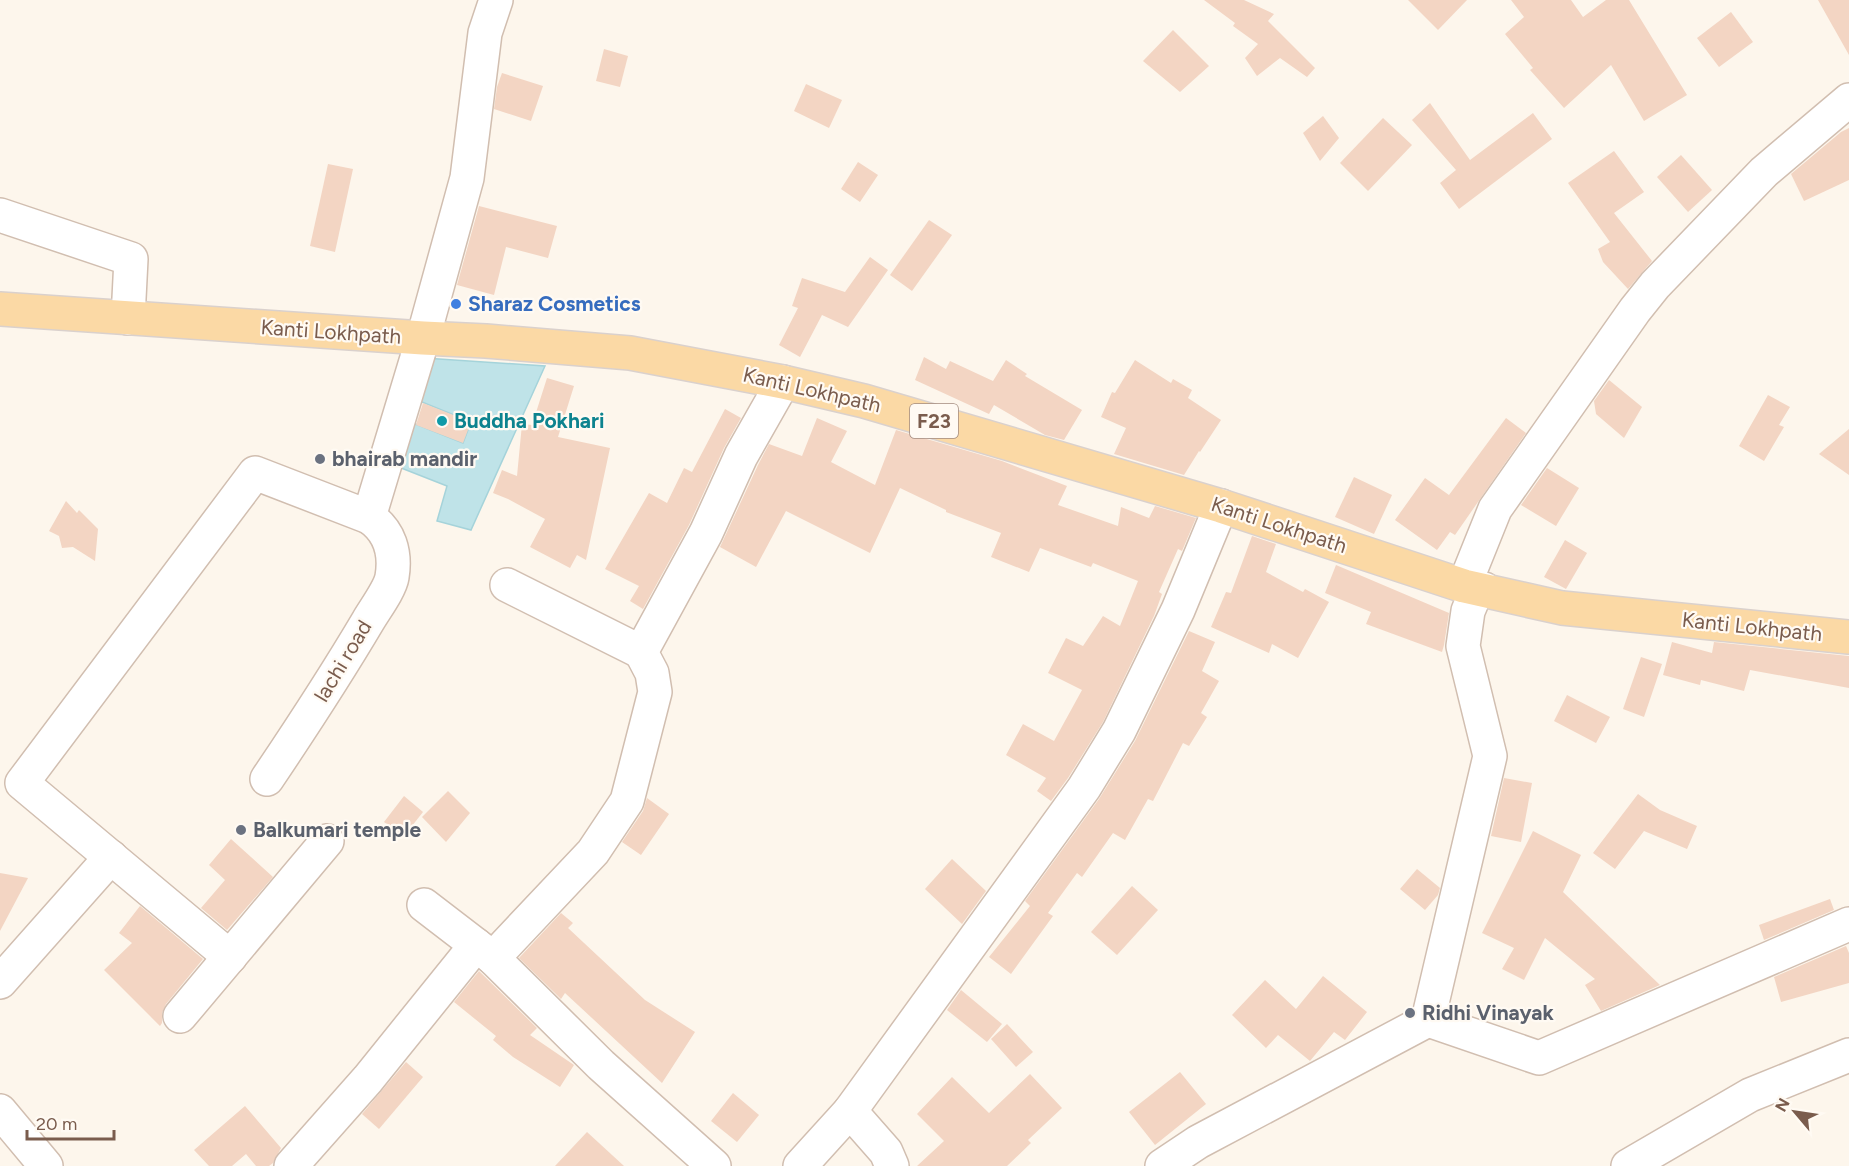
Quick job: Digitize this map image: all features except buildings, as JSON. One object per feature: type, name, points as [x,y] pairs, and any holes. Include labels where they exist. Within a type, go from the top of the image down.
[{"type":"main road","name":"Kanti Lokhpath","points":[[0,309],[423,338],[486,340],[630,353],[864,400],[1221,506],[1474,587],[1562,608],[1849,637]]},
{"type":"street","points":[[230,957],[22,783],[255,473],[378,527],[423,338],[467,178],[485,33],[496,0]]},
{"type":"street","points":[[1428,1020],[1490,756],[1463,646],[1468,611],[1476,592],[1474,587],[1495,509],[1655,285],[1764,172],[1849,100]]},
{"type":"street","points":[[0,215],[131,259],[128,318]]},
{"type":"street","points":[[641,652],[706,533],[741,456],[783,382]]},
{"type":"street","points":[[800,1166],[850,1112],[1084,788],[1113,740],[1178,610],[1221,506]]},
{"type":"street","name":"lachi road","points":[[267,779],[334,679],[392,580],[394,557],[378,527]]},
{"type":"street","points":[[291,1166],[484,952],[593,852],[627,801],[655,692],[652,673],[641,652],[507,585]]},
{"type":"street","points":[[180,1016],[327,841]]},
{"type":"street","points":[[0,982],[111,857]]},
{"type":"street","points":[[424,905],[484,952],[601,1065],[714,1166]]},
{"type":"street","points":[[1162,1166],[1198,1142],[1428,1020],[1539,1058],[1849,924]]},
{"type":"street","points":[[1628,1166],[1750,1095],[1849,1055]]},
{"type":"street","points":[[0,1111],[46,1166]]},
{"type":"street","points":[[850,1112],[875,1137],[886,1152],[892,1166]]},
{"type":"water","name":"Buddha Pokhari","points":[[424,358],[545,366],[471,530],[437,521],[447,486],[391,464]],"holes":[[[417,400],[471,422],[463,443],[408,421]]]},
{"type":"place","name":"Sharaz Cosmetics","points":[[456,304]]},
{"type":"place","name":"Buddha Pokhari","points":[[442,421]]},
{"type":"place","name":"bhairab mandir","points":[[320,459]]},
{"type":"place","name":"Balkumari temple","points":[[241,830]]},
{"type":"place","name":"Ridhi Vinayak","points":[[1410,1013]]}]
